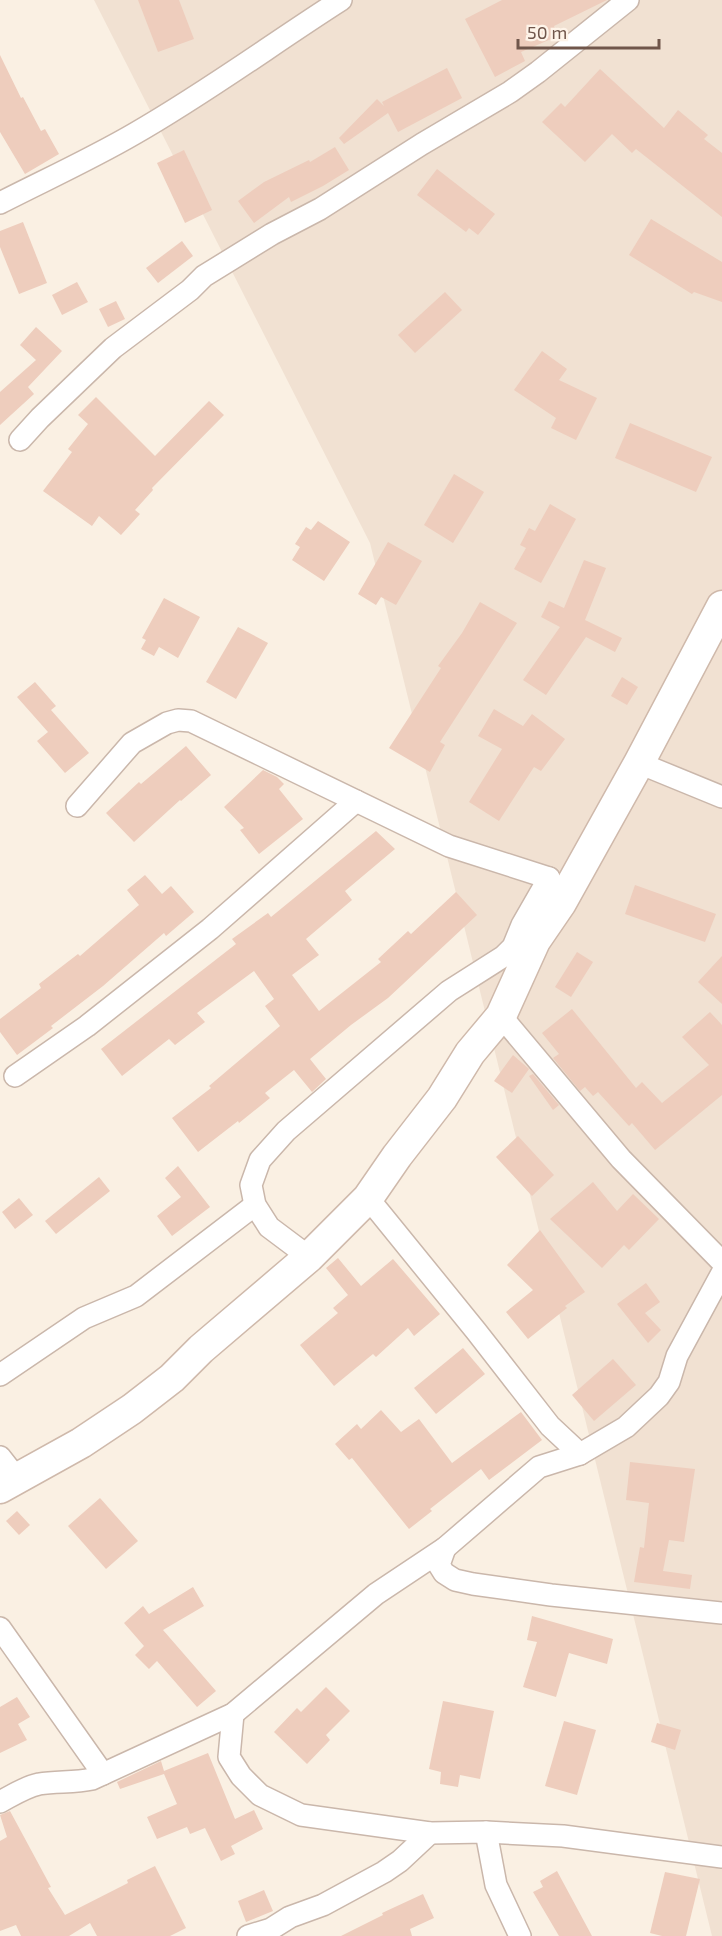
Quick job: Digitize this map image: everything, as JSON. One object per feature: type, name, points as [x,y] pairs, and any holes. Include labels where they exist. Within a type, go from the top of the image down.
[{"type":"street","points":[[0,203],[143,129],[341,0]]},
{"type":"street","points":[[20,440],[113,348],[190,291],[204,276],[272,234],[320,209],[422,144],[510,92],[628,0]]},
{"type":"street","points":[[309,1257],[269,1227],[255,1205],[251,1185],[260,1161],[286,1131],[449,991],[504,956],[513,947],[522,925],[555,891],[639,762],[722,606]]},
{"type":"street","points":[[77,806],[132,743],[167,723],[178,720],[191,721],[449,846],[555,891]]},
{"type":"street","points":[[639,762],[722,797]]},
{"type":"street","points":[[15,1076],[87,1026],[210,929],[356,801]]},
{"type":"street","points":[[6,1475],[81,1443],[132,1409],[172,1378],[201,1349],[309,1257],[368,1198],[442,1098],[470,1053],[501,1016],[535,942],[555,891]]},
{"type":"street","points":[[501,1016],[621,1159],[722,1262]]},
{"type":"street","points":[[368,1198],[476,1330],[550,1426],[580,1454]]},
{"type":"street","points":[[0,1375],[84,1318],[136,1296],[255,1205]]},
{"type":"street","points":[[0,1802],[25,1788],[39,1784],[79,1782],[103,1774],[232,1714],[376,1594],[445,1548],[538,1467],[580,1454],[626,1427],[660,1396],[669,1382],[677,1356],[722,1273]]},
{"type":"street","points":[[445,1548],[439,1565],[444,1573],[455,1580],[551,1595],[722,1613]]},
{"type":"street","points":[[0,1628],[103,1774]]},
{"type":"street","points":[[232,1714],[229,1757],[241,1776],[260,1795],[301,1815],[430,1833],[486,1832],[563,1836],[722,1857]]},
{"type":"street","points":[[486,1832],[496,1885],[520,1936]]},
{"type":"street","points":[[248,1936],[272,1932],[290,1917],[323,1905],[384,1872],[400,1861],[430,1833]]},
{"type":"shaded area","points":[[94,0],[722,0],[722,1936],[712,1936],[370,543]]},
{"type":"building","points":[[138,0],[179,0],[194,39],[158,52]]},
{"type":"building","points":[[502,0],[607,0],[554,26],[558,36],[521,52],[525,61],[495,77],[465,19]]},
{"type":"building","points":[[0,55],[21,98],[23,97],[41,131],[45,129],[59,154],[25,174],[0,132]]},
{"type":"building","points":[[447,68],[462,98],[398,132],[388,113],[344,144],[339,138],[377,99],[384,106],[382,102]]},
{"type":"building","points":[[600,69],[664,128],[678,110],[708,135],[704,139],[722,153],[722,217],[636,149],[632,153],[612,134],[585,162],[542,122],[561,103],[565,107]]},
{"type":"building","points":[[335,147],[349,170],[291,202],[289,197],[254,223],[238,201],[264,182],[309,160],[310,162]]},
{"type":"building","points":[[184,150],[212,210],[185,223],[157,163]]},
{"type":"building","points":[[437,169],[495,214],[478,235],[469,228],[466,232],[417,195]]},
{"type":"building","points":[[651,219],[722,262],[722,302],[694,292],[692,294],[629,255]]},
{"type":"building","points":[[23,222],[47,283],[19,294],[0,247],[0,231]]},
{"type":"building","points":[[182,241],[193,256],[158,283],[146,268]]},
{"type":"building","points":[[77,282],[88,302],[62,315],[52,295]]},
{"type":"building","points":[[445,292],[462,310],[415,353],[398,335]]},
{"type":"building","points":[[116,301],[125,319],[108,327],[99,309]]},
{"type":"building","points":[[36,327],[62,351],[28,387],[34,394],[0,425],[0,392],[36,360],[20,345]]},
{"type":"building","points":[[542,351],[567,369],[559,380],[597,398],[576,440],[551,428],[556,418],[514,390]]},
{"type":"building","points":[[96,397],[155,456],[209,401],[224,415],[152,488],[153,490],[135,510],[140,514],[121,535],[99,516],[92,526],[43,491],[72,452],[68,449],[88,424],[78,415]]},
{"type":"building","points":[[630,423],[712,457],[696,492],[615,458]]},
{"type":"building","points":[[454,474],[484,492],[453,543],[424,525]]},
{"type":"building","points":[[550,504],[576,519],[541,583],[514,569],[526,548],[520,545],[529,528],[535,531]]},
{"type":"building","points":[[318,521],[350,542],[324,581],[292,560],[300,547],[295,544],[306,527],[311,530]]},
{"type":"building","points":[[388,542],[422,561],[396,605],[381,597],[376,605],[358,594]]},
{"type":"building","points":[[584,560],[606,568],[585,620],[622,638],[615,652],[586,637],[546,695],[523,680],[560,627],[541,617],[549,601],[564,608]]},
{"type":"building","points":[[164,598],[200,617],[178,658],[159,647],[154,656],[141,649],[146,640],[142,638]]},
{"type":"building","points":[[480,602],[517,623],[440,742],[445,745],[430,772],[389,748],[441,668],[438,666],[462,633]]},
{"type":"building","points":[[238,627],[268,643],[236,699],[206,682]]},
{"type":"building","points":[[622,677],[638,687],[627,705],[611,696]]},
{"type":"building","points":[[35,682],[56,706],[51,710],[89,753],[65,773],[37,741],[48,732],[17,697]]},
{"type":"building","points":[[494,709],[523,726],[532,714],[565,739],[541,771],[534,767],[499,821],[469,802],[502,749],[478,736]]},
{"type":"building","points":[[186,746],[211,775],[134,842],[106,813],[139,782],[141,784]]},
{"type":"building","points":[[263,770],[277,777],[284,784],[279,789],[303,819],[259,854],[240,830],[244,828],[224,807]]},
{"type":"building","points":[[376,831],[395,849],[345,891],[352,900],[306,939],[319,955],[292,975],[319,1011],[381,962],[378,959],[408,931],[411,934],[456,892],[477,915],[388,998],[310,1059],[326,1079],[312,1092],[294,1070],[265,1093],[270,1098],[198,1152],[172,1118],[211,1088],[209,1086],[280,1026],[265,1006],[274,999],[254,971],[197,1013],[205,1022],[175,1045],[169,1039],[122,1076],[101,1049],[236,944],[232,939],[268,913],[271,917]]},
{"type":"building","points":[[145,875],[162,894],[171,886],[194,912],[166,936],[164,933],[103,986],[51,1026],[53,1028],[17,1055],[0,1032],[0,1019],[41,988],[39,984],[78,954],[80,956],[139,905],[127,890]]},
{"type":"building","points":[[635,885],[716,914],[705,942],[625,914]]},
{"type":"building","points":[[577,952],[593,962],[571,997],[555,987]]},
{"type":"building","points":[[722,956],[722,1004],[698,982]]},
{"type":"building","points":[[572,1009],[636,1088],[642,1082],[662,1103],[709,1065],[682,1037],[710,1012],[722,1025],[722,1095],[655,1150],[632,1123],[629,1126],[598,1092],[593,1096],[585,1087],[580,1091],[553,1058],[559,1054],[542,1033]]},
{"type":"building","points":[[513,1055],[529,1069],[512,1093],[494,1081]]},
{"type":"building","points":[[533,1074],[559,1105],[553,1110],[529,1076]]},
{"type":"building","points":[[518,1136],[554,1175],[532,1196],[496,1157]]},
{"type":"building","points":[[178,1166],[210,1207],[172,1236],[157,1216],[181,1197],[165,1178]]},
{"type":"building","points":[[99,1177],[110,1191],[56,1234],[45,1221]]},
{"type":"building","points":[[593,1182],[617,1211],[633,1194],[659,1219],[629,1250],[624,1245],[602,1268],[550,1219]]},
{"type":"building","points":[[19,1198],[33,1215],[15,1229],[2,1212]]},
{"type":"building","points":[[540,1230],[585,1292],[565,1306],[567,1308],[528,1339],[506,1312],[533,1290],[507,1265]]},
{"type":"building","points":[[338,1258],[361,1286],[393,1259],[440,1314],[414,1336],[408,1328],[376,1357],[373,1354],[334,1386],[300,1345],[338,1313],[333,1308],[348,1295],[326,1268]]},
{"type":"building","points":[[646,1283],[660,1302],[645,1313],[661,1330],[648,1343],[617,1304]]},
{"type":"building","points":[[463,1348],[485,1374],[436,1414],[414,1388]]},
{"type":"building","points":[[613,1359],[636,1385],[594,1421],[572,1395]]},
{"type":"building","points":[[381,1410],[401,1432],[419,1419],[452,1463],[521,1412],[542,1440],[489,1480],[481,1469],[430,1509],[432,1511],[409,1529],[352,1458],[349,1460],[335,1444],[357,1424],[361,1429]]},
{"type":"building","points":[[630,1462],[695,1469],[684,1542],[669,1540],[663,1571],[692,1575],[690,1589],[634,1582],[640,1547],[644,1548],[649,1503],[626,1500]]},
{"type":"building","points":[[100,1498],[138,1541],[106,1569],[68,1526]]},
{"type":"building","points":[[17,1511],[30,1525],[19,1535],[6,1521]]},
{"type":"building","points":[[193,1587],[204,1606],[163,1630],[216,1691],[197,1707],[157,1661],[149,1669],[135,1655],[144,1646],[124,1623],[143,1606],[149,1614]]},
{"type":"building","points":[[532,1616],[613,1639],[607,1664],[569,1653],[556,1697],[523,1687],[537,1642],[527,1640]]},
{"type":"building","points":[[326,1687],[350,1711],[326,1735],[330,1740],[307,1764],[274,1732],[297,1708],[301,1712]]},
{"type":"building","points":[[17,1697],[30,1717],[18,1724],[27,1740],[0,1753],[0,1707]]},
{"type":"building","points":[[443,1701],[494,1711],[480,1779],[460,1775],[458,1787],[440,1784],[441,1772],[429,1769]]},
{"type":"building","points":[[564,1721],[596,1730],[577,1795],[545,1786]]},
{"type":"building","points":[[657,1723],[681,1730],[675,1750],[651,1742]]},
{"type":"building","points":[[208,1753],[235,1819],[254,1810],[263,1829],[231,1846],[235,1854],[221,1861],[205,1828],[190,1834],[187,1827],[157,1839],[147,1817],[177,1804],[164,1774],[120,1789],[117,1782],[161,1761],[164,1771]]},
{"type":"building","points":[[10,1811],[51,1887],[48,1888],[65,1915],[128,1883],[127,1880],[155,1866],[186,1928],[170,1936],[97,1936],[90,1923],[69,1936],[21,1936],[16,1925],[0,1931],[0,1841],[7,1837],[0,1815]]},
{"type":"building","points":[[557,1871],[592,1936],[559,1936],[533,1892],[543,1887],[540,1881]]},
{"type":"building","points":[[665,1872],[700,1879],[686,1936],[662,1936],[650,1933]]},
{"type":"building","points":[[264,1890],[273,1911],[246,1922],[238,1901]]},
{"type":"building","points":[[423,1894],[434,1918],[410,1929],[412,1936],[341,1936],[383,1915],[382,1913]]}]
